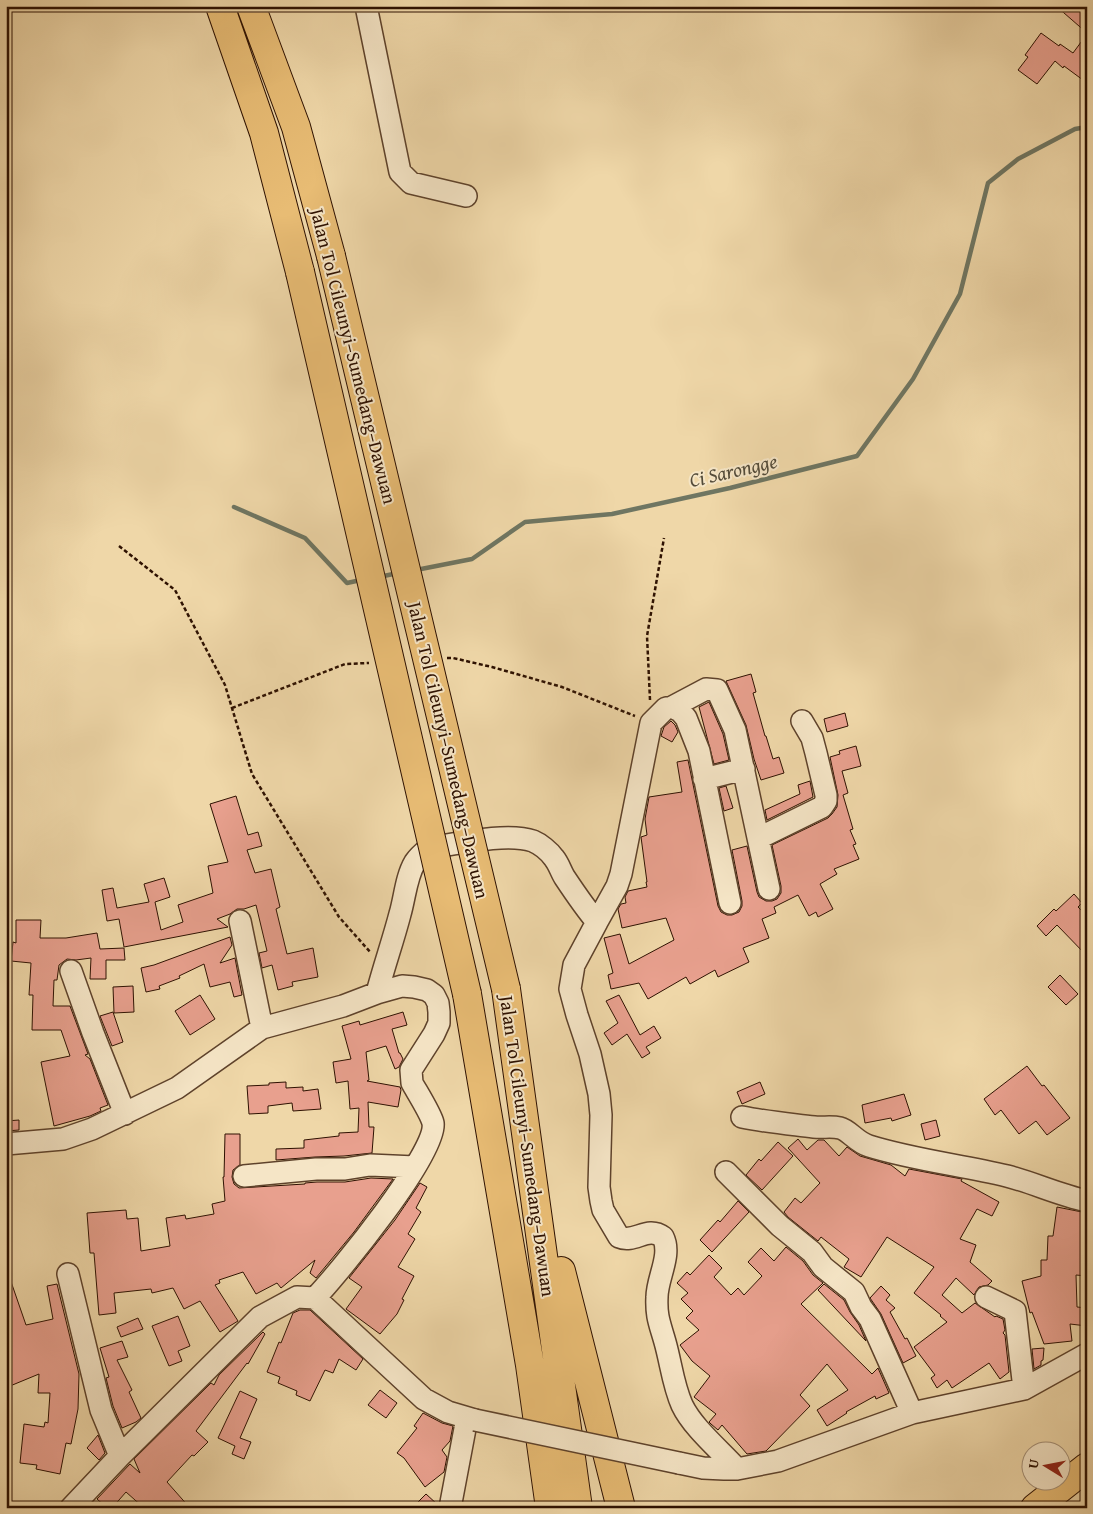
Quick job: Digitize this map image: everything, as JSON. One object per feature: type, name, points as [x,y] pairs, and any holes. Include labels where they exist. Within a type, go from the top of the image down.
[{"type":"highway","name":"Jalan Tol Cileunyi–Sumedang–Dawuan","points":[[220,6],[264,133],[300,272],[467,994],[530,1365],[550,1508]]},
{"type":"highway","name":"Jalan Tol Cileunyi–Sumedang–Dawuan","points":[[251,6],[296,127],[331,256],[506,989],[578,1508]]},
{"type":"highway","points":[[529,1144],[621,1508]]},
{"type":"highway","points":[[530,1365],[538,1508]]},
{"type":"highway","points":[[1035,1508],[1087,1467]]},
{"type":"highway","points":[[1056,1508],[1087,1484]]},
{"type":"street","points":[[366,6],[400,172],[411,183],[466,196]]},
{"type":"street","points":[[737,1469],[698,1427],[682,1406],[657,1317],[657,1294],[666,1248],[663,1237],[652,1232],[631,1239],[619,1237],[603,1210],[599,1187],[601,1139],[599,1094],[590,1054],[570,989],[574,965],[617,886],[621,874],[650,723],[666,708],[672,707],[706,689],[717,690],[735,730],[769,889]]},
{"type":"street","points":[[672,707],[680,711],[686,718],[699,751],[730,903]]},
{"type":"street","points":[[759,838],[825,804],[826,795],[814,744],[802,720]]},
{"type":"street","points":[[704,779],[744,769]]},
{"type":"street","points":[[377,993],[411,872],[415,862],[429,848],[499,838],[532,841],[548,851],[554,858],[568,882],[598,922]]},
{"type":"street","points":[[240,921],[262,1028]]},
{"type":"street","points":[[71,971],[125,1114]]},
{"type":"street","points":[[6,1144],[63,1139],[92,1129],[177,1088],[262,1028],[342,1006],[402,986],[426,990],[434,995],[438,1003],[439,1023],[411,1070],[412,1083],[433,1122],[432,1136],[415,1167],[358,1249],[315,1298]]},
{"type":"street","points":[[742,1117],[817,1127],[831,1126],[843,1128],[857,1141],[868,1146],[923,1160],[990,1172],[1021,1180],[1058,1194],[1087,1201]]},
{"type":"street","points":[[244,1176],[316,1169],[345,1169],[370,1165],[415,1167]]},
{"type":"street","points":[[726,1172],[780,1226],[812,1252],[823,1267],[854,1292],[870,1320],[912,1413]]},
{"type":"street","points":[[68,1274],[101,1410],[120,1456]]},
{"type":"street","points":[[71,1508],[120,1456],[260,1317],[297,1297],[315,1298],[424,1399],[448,1412],[471,1419],[702,1468],[737,1469],[778,1461],[912,1413],[1024,1389],[1087,1354]]},
{"type":"street","points":[[986,1297],[1015,1311],[1024,1389]]},
{"type":"street","points":[[450,1508],[471,1419]]},
{"type":"path","points":[[650,723],[647,636],[664,538]]},
{"type":"path","points":[[119,546],[175,590],[225,685],[252,774],[339,917],[384,967]]},
{"type":"building","points":[[1056,6],[1087,6],[1087,33]]},
{"type":"building","points":[[1041,33],[1073,53],[1087,34],[1087,83],[1055,61],[1037,84],[1018,70],[1028,57],[1025,55]]},
{"type":"building","points":[[751,674],[756,692],[753,693],[765,736],[773,759],[779,757],[784,773],[761,780],[746,725],[726,681]]},
{"type":"building","points":[[709,702],[723,734],[729,760],[714,764],[699,707]]},
{"type":"building","points":[[845,713],[848,726],[827,732],[824,719]]},
{"type":"building","points":[[671,721],[678,732],[672,742],[661,736],[664,727]]},
{"type":"building","points":[[856,746],[861,766],[842,771],[848,793],[843,795],[853,829],[850,830],[856,844],[853,845],[859,859],[834,869],[837,874],[820,884],[833,909],[818,917],[816,912],[809,916],[798,895],[774,907],[776,913],[762,919],[769,938],[743,948],[749,962],[718,977],[715,970],[690,984],[686,977],[648,999],[639,983],[611,989],[608,975],[613,973],[604,938],[620,934],[629,964],[674,940],[666,918],[622,928],[618,909],[621,904],[626,903],[625,897],[628,891],[647,887],[641,837],[647,835],[645,819],[649,797],[682,792],[677,762],[688,760],[718,906],[721,912],[732,915],[739,912],[742,901],[732,850],[747,846],[759,897],[766,901],[777,899],[781,893],[781,886],[772,845],[828,818],[832,814],[837,807],[838,795],[830,757],[840,754],[839,751]]},
{"type":"building","points":[[810,781],[813,797],[767,820],[765,810],[800,794],[798,785]]},
{"type":"building","points":[[726,786],[733,808],[724,811],[719,788]]},
{"type":"building","points":[[236,796],[248,835],[258,832],[262,846],[247,850],[255,873],[271,869],[280,907],[276,909],[287,954],[313,948],[318,977],[292,982],[293,986],[278,990],[272,965],[262,968],[259,953],[267,951],[256,905],[237,909],[217,919],[228,927],[124,947],[119,919],[107,921],[102,890],[113,888],[117,908],[149,902],[144,884],[164,878],[170,897],[155,902],[161,930],[183,922],[178,905],[213,893],[208,866],[228,862],[210,804]]},
{"type":"building","points":[[1074,894],[1082,903],[1078,907],[1087,916],[1087,956],[1057,925],[1046,936],[1037,926],[1054,909],[1056,911]]},
{"type":"building","points":[[16,920],[41,920],[40,938],[66,938],[97,933],[100,949],[124,948],[125,960],[106,960],[106,979],[90,979],[91,958],[67,959],[59,965],[57,980],[54,980],[53,1006],[70,1006],[88,1054],[85,1055],[90,1059],[108,1105],[100,1108],[101,1111],[90,1116],[54,1126],[41,1062],[70,1056],[61,1030],[32,1030],[33,995],[29,995],[31,963],[11,961],[13,942],[16,943]]},
{"type":"building","points":[[230,937],[232,945],[220,963],[235,958],[242,995],[234,997],[230,982],[210,987],[204,964],[179,976],[180,978],[159,986],[160,989],[146,992],[141,968]]},
{"type":"building","points":[[1060,975],[1078,994],[1066,1005],[1048,987]]},
{"type":"building","points":[[133,986],[134,1012],[114,1013],[113,987]]},
{"type":"building","points":[[200,995],[215,1019],[190,1035],[175,1011]]},
{"type":"building","points":[[619,995],[640,1035],[654,1026],[661,1038],[646,1047],[650,1053],[642,1058],[627,1034],[612,1045],[604,1033],[618,1023],[606,1001]]},
{"type":"building","points":[[113,1012],[123,1042],[112,1046],[100,1016]]},
{"type":"building","points":[[403,1012],[407,1025],[392,1029],[399,1053],[403,1059],[399,1067],[395,1069],[386,1046],[366,1052],[369,1080],[367,1081],[400,1087],[401,1090],[398,1107],[368,1102],[369,1127],[374,1127],[372,1153],[276,1160],[276,1149],[304,1148],[304,1140],[339,1136],[339,1133],[358,1132],[359,1108],[350,1109],[348,1081],[336,1083],[333,1062],[351,1059],[342,1026],[359,1021],[360,1025]]},
{"type":"building","points":[[1027,1066],[1070,1118],[1047,1135],[1036,1121],[1019,1134],[1001,1110],[995,1115],[984,1099]]},
{"type":"building","points":[[286,1082],[286,1088],[303,1087],[303,1091],[318,1089],[321,1109],[293,1111],[292,1103],[268,1106],[268,1113],[249,1114],[247,1086]]},
{"type":"building","points":[[760,1082],[765,1094],[742,1104],[737,1092]]},
{"type":"building","points":[[904,1094],[911,1115],[892,1121],[891,1118],[865,1123],[862,1105]]},
{"type":"building","points":[[19,1120],[19,1130],[6,1131],[6,1121]]},
{"type":"building","points":[[936,1120],[940,1136],[925,1140],[921,1124]]},
{"type":"building","points":[[225,1134],[240,1134],[240,1165],[233,1170],[232,1177],[234,1184],[239,1188],[317,1182],[345,1182],[371,1178],[393,1179],[354,1232],[316,1278],[310,1273],[315,1260],[281,1288],[277,1283],[256,1294],[243,1272],[219,1280],[220,1283],[215,1285],[238,1321],[220,1332],[200,1301],[184,1309],[173,1288],[152,1293],[151,1289],[114,1293],[116,1313],[99,1315],[94,1253],[90,1253],[87,1213],[126,1210],[127,1219],[138,1218],[141,1251],[170,1246],[166,1218],[185,1215],[186,1219],[214,1214],[212,1204],[225,1201],[223,1177]]},
{"type":"building","points":[[798,1139],[807,1150],[818,1140],[824,1140],[839,1156],[847,1147],[860,1156],[891,1165],[905,1176],[909,1169],[962,1179],[961,1181],[999,1202],[992,1216],[977,1209],[960,1239],[976,1245],[970,1262],[992,1281],[988,1285],[979,1287],[974,1295],[956,1278],[942,1295],[962,1313],[975,1303],[995,1317],[1003,1319],[1005,1330],[1003,1333],[1005,1335],[1009,1372],[1000,1379],[989,1363],[952,1388],[947,1380],[937,1388],[931,1378],[935,1375],[914,1347],[947,1322],[914,1293],[934,1267],[887,1237],[861,1277],[844,1267],[849,1259],[821,1237],[818,1241],[788,1217],[784,1212],[795,1198],[801,1203],[820,1183],[788,1148]]},
{"type":"building","points":[[778,1142],[793,1156],[762,1190],[746,1175],[759,1159],[761,1161]]},
{"type":"building","points":[[420,1183],[427,1187],[416,1208],[421,1212],[408,1234],[415,1239],[398,1267],[414,1276],[402,1299],[404,1300],[397,1314],[380,1334],[346,1309],[362,1287],[349,1278],[395,1220]]},
{"type":"building","points":[[738,1201],[749,1212],[712,1252],[700,1240],[718,1220],[720,1222]]},
{"type":"building","points":[[1057,1207],[1087,1213],[1087,1276],[1076,1275],[1077,1307],[1087,1308],[1087,1326],[1070,1324],[1072,1341],[1044,1344],[1032,1312],[1030,1313],[1022,1281],[1041,1276],[1041,1260],[1047,1260],[1048,1236],[1053,1236]]},
{"type":"building","points":[[786,1247],[803,1261],[813,1275],[823,1283],[801,1304],[872,1374],[878,1368],[889,1393],[876,1399],[875,1396],[846,1412],[827,1426],[817,1410],[848,1390],[827,1364],[800,1395],[810,1406],[766,1451],[747,1454],[722,1425],[718,1430],[709,1422],[716,1414],[694,1397],[710,1376],[692,1361],[680,1345],[699,1330],[686,1318],[693,1311],[681,1299],[688,1293],[677,1283],[687,1272],[690,1275],[709,1255],[722,1268],[714,1277],[731,1295],[738,1288],[744,1295],[762,1276],[748,1262],[761,1248],[774,1261]]},
{"type":"building","points":[[6,1273],[8,1273],[26,1325],[53,1319],[47,1286],[57,1284],[79,1374],[78,1409],[71,1444],[66,1443],[60,1474],[36,1469],[37,1465],[20,1463],[24,1424],[44,1427],[45,1422],[48,1423],[50,1393],[38,1393],[39,1374],[10,1386],[6,1376]]},
{"type":"building","points":[[824,1284],[844,1300],[866,1341],[818,1290]]},
{"type":"building","points":[[881,1286],[890,1295],[886,1300],[895,1308],[890,1312],[916,1356],[903,1363],[881,1314],[870,1298]]},
{"type":"building","points":[[300,1310],[310,1310],[363,1359],[356,1370],[339,1359],[333,1373],[325,1370],[310,1401],[296,1395],[297,1391],[278,1383],[280,1377],[267,1372],[293,1313]]},
{"type":"building","points":[[178,1316],[190,1346],[178,1351],[182,1361],[169,1366],[152,1326]]},
{"type":"building","points":[[138,1318],[143,1329],[121,1337],[117,1327]]},
{"type":"building","points":[[263,1332],[265,1334],[248,1364],[196,1431],[208,1442],[194,1456],[192,1455],[167,1482],[190,1508],[144,1508],[126,1492],[112,1508],[107,1508],[97,1499],[130,1464],[140,1473],[134,1459],[211,1383],[214,1385],[219,1375]]},
{"type":"building","points":[[122,1341],[128,1357],[117,1360],[132,1390],[129,1392],[141,1418],[122,1428],[113,1406],[106,1378],[109,1377],[100,1348]]},
{"type":"building","points":[[1044,1348],[1041,1365],[1034,1369],[1032,1349]]},
{"type":"building","points":[[380,1390],[397,1403],[386,1418],[368,1405]]},
{"type":"building","points":[[240,1391],[257,1399],[240,1438],[251,1442],[244,1459],[232,1454],[235,1446],[218,1438]]},
{"type":"building","points":[[423,1413],[442,1423],[453,1426],[450,1441],[442,1450],[447,1457],[444,1472],[425,1487],[404,1458],[397,1453],[417,1428],[414,1426]]},
{"type":"building","points":[[98,1435],[105,1453],[99,1460],[87,1448]]},
{"type":"building","points":[[426,1494],[438,1505],[438,1508],[412,1508]]},
{"type":"waterway","name":"Ci Sarongge","points":[[416,570],[472,559],[525,522],[612,514],[730,488],[857,456],[913,379],[960,294],[988,183],[1018,159],[1075,129],[1087,127]]},
{"type":"waterway","name":"Ci Sarongge","points":[[234,507],[305,538],[347,583],[361,580]]},
{"type":"waterway","name":"Ci Sarongge","points":[[379,577],[398,573]]}]
